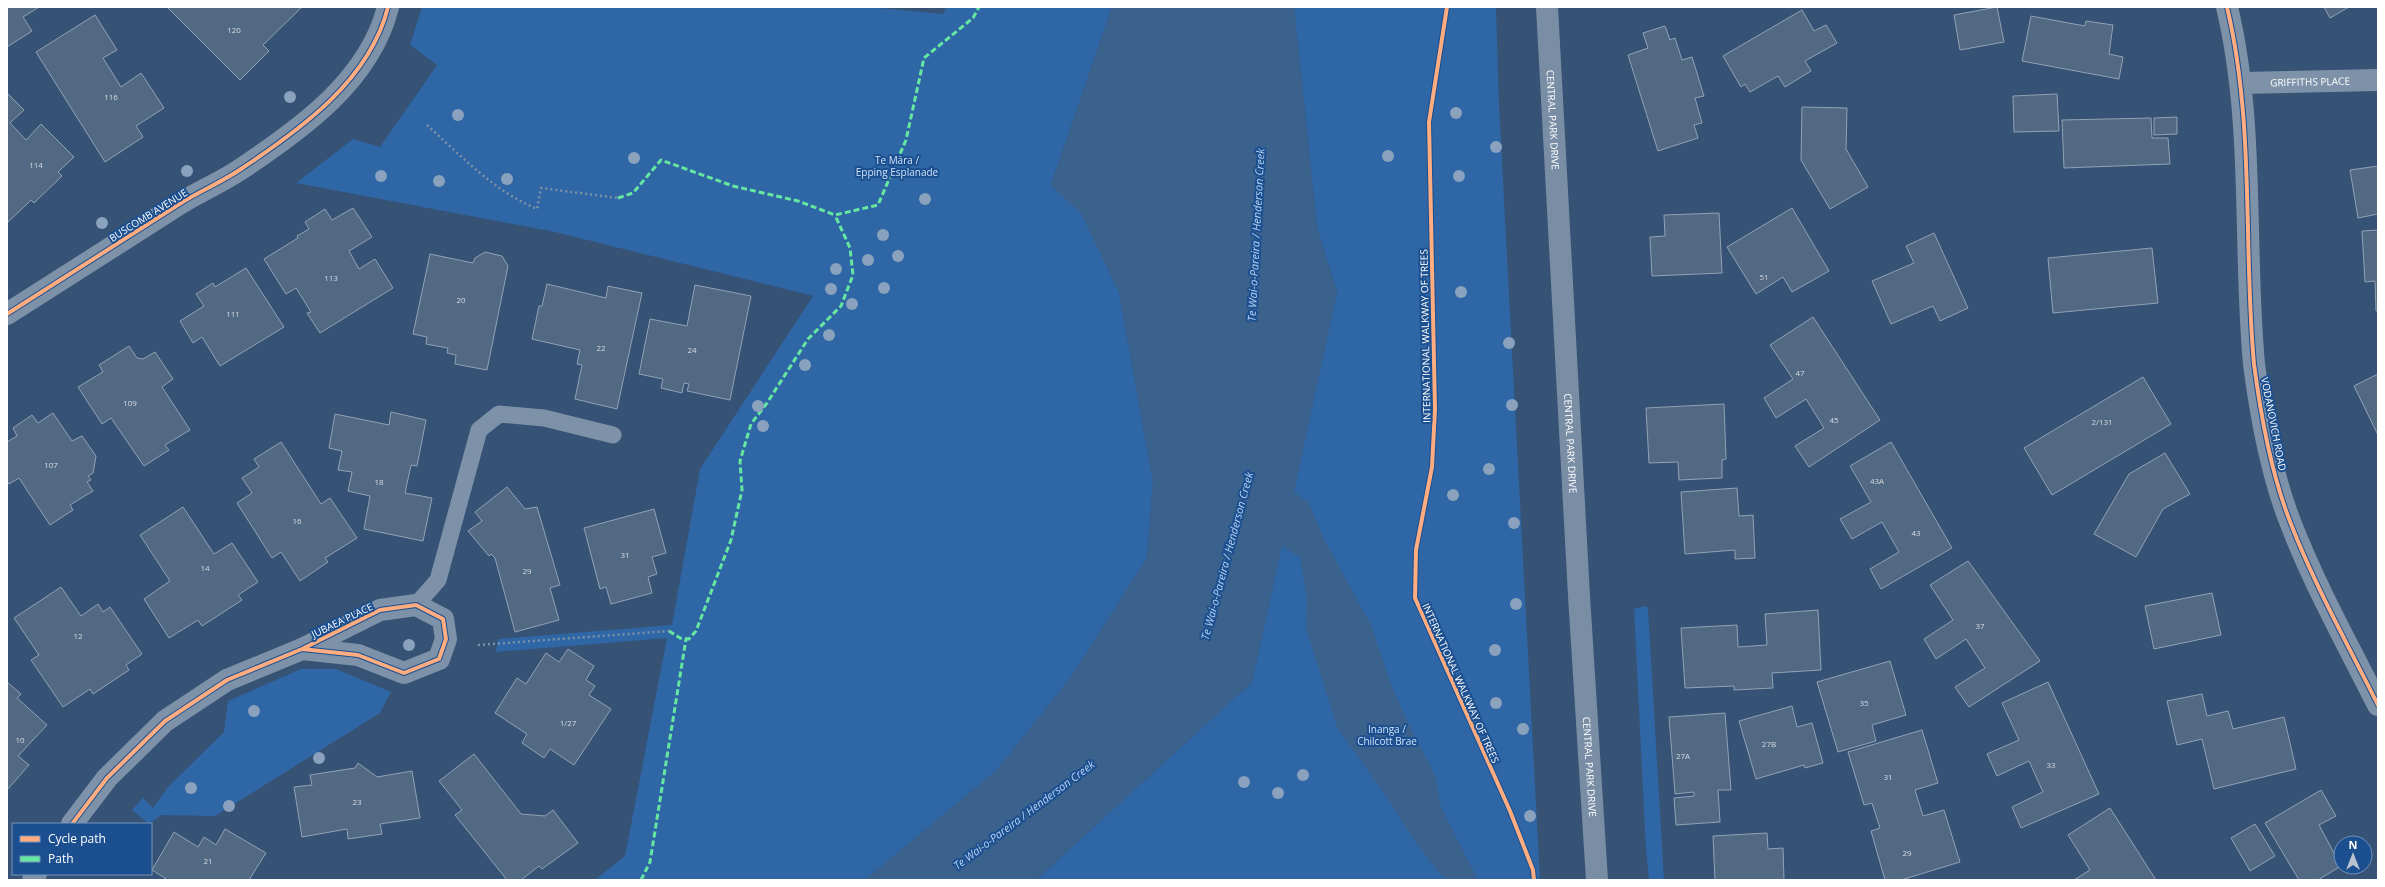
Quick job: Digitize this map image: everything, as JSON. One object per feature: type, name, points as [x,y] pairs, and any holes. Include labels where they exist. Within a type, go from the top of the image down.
[{"type":"main road","name":"CENTRAL PARK DRIVE","points":[[1547,7],[1579,596],[1597,880]]},
{"type":"street","name":"BUSCOMB AVENUE","points":[[7,314],[187,199],[241,170],[316,114],[365,61],[384,24],[388,7]]},
{"type":"street","name":"VODANOVICH ROAD","points":[[2227,7],[2242,83],[2247,157],[2252,342],[2259,401],[2268,447],[2290,523],[2324,598],[2378,705]]},
{"type":"street","name":"GRIFFITHS PLACE","points":[[2242,83],[2378,80]]},
{"type":"street","name":"JUBAEA PLACE","points":[[73,823],[107,778],[165,721],[227,680],[302,649],[380,610],[416,605],[443,619],[446,639],[439,658],[404,673],[358,655],[302,649]]},
{"type":"lane","points":[[416,605],[438,580],[479,430],[499,414],[544,418],[613,435]]},
{"type":"path","points":[[427,125],[490,182],[537,209],[541,188],[618,198]]},
{"type":"path","points":[[478,645],[669,631]]},
{"type":"green space","name":"Te Māra / Epping Esplanade","points":[[422,7],[869,7],[943,14],[946,7],[1112,7],[1051,185],[1081,213],[1119,292],[1153,482],[1147,558],[1069,680],[997,770],[865,880],[595,880],[625,856],[667,638],[496,652],[498,639],[672,625],[700,469],[813,296],[555,232],[296,183],[353,139],[380,147],[437,65],[410,45]]},
{"type":"green space","name":"Inanga / Chilcott Brae","points":[[1294,7],[1496,7],[1499,105],[1540,880],[1036,880],[1252,682],[1337,292],[1317,228]]},
{"type":"green space","points":[[1645,606],[1648,608],[1664,880],[1649,880],[1646,851],[1634,609]]},
{"type":"green space","points":[[301,669],[336,669],[391,692],[380,713],[215,816],[161,815],[150,823],[148,823],[132,810],[143,798],[153,808],[168,787],[224,732],[228,701]]},
{"type":"water","name":"Te Wai-o-Pareira / Henderson Creek","points":[[1112,7],[1294,7],[1317,228],[1337,292],[1294,492],[1309,503],[1325,541],[1371,625],[1391,684],[1409,725],[1435,775],[1441,807],[1476,876],[1475,880],[1449,880],[1439,873],[1414,840],[1390,802],[1337,727],[1306,628],[1307,599],[1300,557],[1282,546],[1252,682],[1036,880],[865,880],[997,770],[1069,680],[1147,558],[1153,482],[1119,292],[1081,213],[1051,186]]},
{"type":"building","points":[[7,7],[39,7],[23,17],[32,31],[7,47]]},
{"type":"building","points":[[167,7],[302,7],[263,45],[269,51],[240,80]]},
{"type":"building","points":[[1997,7],[2004,42],[1960,50],[1954,15]]},
{"type":"building","points":[[2324,7],[2349,7],[2330,18]]},
{"type":"building","points":[[1802,10],[1814,31],[1826,25],[1837,43],[1805,61],[1811,71],[1785,87],[1778,76],[1750,92],[1745,84],[1741,87],[1723,56]]},
{"type":"building","points":[[95,15],[117,50],[103,58],[121,87],[141,73],[164,108],[136,126],[143,137],[105,162],[36,52]]},
{"type":"building","points":[[2031,16],[2085,26],[2086,21],[2113,25],[2109,54],[2123,57],[2119,79],[2022,61]]},
{"type":"building","points":[[1665,26],[1670,40],[1675,38],[1682,60],[1692,57],[1704,96],[1695,98],[1702,123],[1694,125],[1698,138],[1658,151],[1628,55],[1648,48],[1643,33]]},
{"type":"building","points":[[7,93],[24,110],[10,123],[26,140],[41,124],[74,157],[58,172],[62,176],[34,203],[31,200],[7,223]]},
{"type":"building","points":[[2057,94],[2059,131],[2014,132],[2013,96]]},
{"type":"building","points":[[1802,107],[1847,108],[1846,149],[1868,187],[1830,209],[1801,160]]},
{"type":"building","points":[[2177,117],[2177,134],[2154,135],[2154,118]]},
{"type":"building","points":[[2151,118],[2152,138],[2168,138],[2170,164],[2064,168],[2062,120]]},
{"type":"building","points":[[2378,166],[2378,214],[2358,218],[2350,170]]},
{"type":"building","points":[[353,208],[372,237],[349,251],[359,269],[375,259],[393,288],[320,333],[307,313],[311,312],[296,288],[286,294],[264,259],[298,238],[297,236],[309,229],[305,222],[325,209],[332,220]]},
{"type":"building","points":[[1792,208],[1829,271],[1792,292],[1783,277],[1756,294],[1727,247]]},
{"type":"building","points":[[1719,213],[1722,273],[1652,276],[1650,237],[1665,236],[1664,215]]},
{"type":"building","points":[[2378,230],[2378,311],[2376,311],[2375,281],[2365,282],[2362,231]]},
{"type":"building","points":[[1934,233],[1968,308],[1940,321],[1933,306],[1891,324],[1872,281],[1914,263],[1906,246]]},
{"type":"building","points":[[2152,248],[2158,303],[2053,313],[2048,258]]},
{"type":"building","points":[[485,252],[502,256],[508,266],[487,370],[455,364],[456,355],[447,353],[448,348],[426,344],[427,337],[413,334],[430,254],[473,263],[475,258]]},
{"type":"building","points":[[246,268],[284,327],[220,366],[202,337],[193,343],[180,321],[204,306],[196,294],[213,283],[215,287]]},
{"type":"building","points":[[547,284],[606,298],[608,286],[642,293],[617,409],[575,399],[582,365],[577,364],[580,350],[532,339],[539,306],[542,306]]},
{"type":"building","points":[[695,285],[751,296],[730,400],[687,391],[689,384],[684,383],[682,393],[661,388],[663,379],[639,374],[650,319],[687,326]]},
{"type":"building","points":[[1813,317],[1880,420],[1809,467],[1795,446],[1824,428],[1806,399],[1776,418],[1764,398],[1793,379],[1770,345]]},
{"type":"building","points":[[129,346],[137,358],[143,359],[155,352],[173,379],[162,387],[190,430],[165,445],[169,450],[144,466],[111,418],[102,424],[78,387],[103,372],[99,365]]},
{"type":"building","points":[[2378,374],[2378,435],[2354,386]]},
{"type":"building","points":[[2143,377],[2171,424],[2052,495],[2024,448]]},
{"type":"building","points":[[1724,404],[1726,459],[1722,460],[1722,478],[1679,480],[1678,462],[1649,463],[1646,408]]},
{"type":"building","points":[[391,412],[426,420],[417,466],[411,465],[405,493],[432,498],[423,541],[364,529],[370,496],[348,491],[352,472],[338,470],[342,451],[329,448],[335,414],[389,425]]},
{"type":"building","points":[[53,413],[72,441],[82,436],[96,456],[93,473],[88,476],[91,480],[87,482],[93,491],[70,505],[73,510],[50,525],[19,478],[9,484],[7,481],[7,442],[17,436],[13,428],[32,415],[38,423]]},
{"type":"building","points":[[281,442],[321,504],[330,498],[357,538],[325,558],[328,562],[300,581],[281,552],[272,558],[237,503],[252,493],[242,478],[259,467],[254,459]]},
{"type":"building","points":[[1891,442],[1952,548],[1881,589],[1870,569],[1899,552],[1882,522],[1852,539],[1840,519],[1871,502],[1850,466]]},
{"type":"building","points":[[2165,453],[2190,494],[2163,509],[2136,557],[2094,534],[2129,474]]},
{"type":"building","points":[[507,487],[525,509],[537,507],[560,585],[550,588],[559,620],[515,632],[495,558],[491,554],[489,556],[468,531],[482,521],[475,512]]},
{"type":"building","points":[[1737,488],[1739,516],[1753,515],[1755,558],[1735,559],[1735,550],[1685,554],[1681,492]]},
{"type":"building","points":[[183,507],[214,554],[232,543],[258,582],[238,595],[242,600],[202,626],[198,620],[169,638],[144,599],[170,581],[140,535]]},
{"type":"building","points":[[654,509],[666,553],[652,557],[657,574],[648,577],[652,593],[611,604],[606,587],[600,589],[584,528]]},
{"type":"building","points":[[1968,561],[2040,661],[1969,707],[1955,687],[1985,668],[1966,639],[1936,659],[1924,639],[1953,620],[1930,585]]},
{"type":"building","points":[[61,587],[81,616],[98,604],[103,612],[110,607],[142,654],[126,665],[129,670],[93,694],[90,689],[63,707],[31,660],[39,655],[14,618]]},
{"type":"building","points":[[2212,593],[2221,635],[2154,649],[2145,606]]},
{"type":"building","points":[[1818,610],[1821,670],[1772,673],[1773,688],[1734,690],[1734,686],[1685,688],[1681,628],[1737,625],[1738,647],[1767,645],[1765,614]]},
{"type":"building","points":[[568,649],[594,666],[586,680],[595,686],[589,695],[611,709],[574,765],[550,749],[544,758],[522,743],[527,734],[495,713],[517,678],[526,684],[546,653],[559,662]]},
{"type":"building","points":[[1890,661],[1906,715],[1872,725],[1876,741],[1838,752],[1817,682]]},
{"type":"building","points":[[7,682],[21,694],[17,698],[47,725],[18,756],[29,765],[7,790]]},
{"type":"building","points":[[2048,682],[2099,794],[2021,828],[2012,807],[2043,792],[2029,761],[1997,776],[1987,754],[2019,740],[2002,703]]},
{"type":"building","points":[[2202,694],[2207,716],[2228,711],[2233,729],[2284,717],[2296,769],[2214,789],[2202,739],[2177,745],[2167,701]]},
{"type":"building","points":[[1792,706],[1797,727],[1812,723],[1823,763],[1805,768],[1804,765],[1756,779],[1739,721]]},
{"type":"building","points":[[1725,713],[1731,790],[1718,790],[1720,822],[1676,825],[1674,798],[1694,796],[1694,792],[1675,794],[1669,717]]},
{"type":"building","points":[[1922,730],[1938,783],[1915,790],[1923,816],[1944,810],[1960,862],[1901,880],[1885,880],[1871,831],[1880,828],[1872,803],[1864,805],[1848,752]]},
{"type":"building","points":[[474,754],[521,814],[545,816],[553,810],[578,843],[542,869],[539,866],[521,880],[507,880],[455,815],[462,810],[439,781]]},
{"type":"building","points":[[358,763],[377,777],[412,771],[420,818],[380,824],[382,834],[348,839],[347,829],[302,837],[294,787],[312,785],[310,775],[355,768]]},
{"type":"building","points":[[2321,790],[2336,816],[2319,825],[2333,851],[2333,871],[2318,880],[2299,880],[2265,823]]},
{"type":"building","points":[[2110,808],[2156,880],[2074,880],[2090,870],[2068,835]]},
{"type":"building","points":[[2255,824],[2275,856],[2250,871],[2231,838]]},
{"type":"building","points":[[225,829],[266,853],[249,880],[168,880],[152,870],[174,832],[198,847],[204,837],[216,845]]},
{"type":"building","points":[[1767,833],[1768,849],[1783,848],[1784,880],[1715,880],[1713,836]]},
{"type":"marked path","points":[[618,198],[633,193],[661,160],[733,186],[798,201],[835,215],[878,205],[906,140],[924,58],[973,18],[979,7]]},
{"type":"marked path","points":[[669,631],[680,638],[689,639],[696,631],[731,540],[742,490],[740,461],[751,424],[767,403],[808,339],[841,306],[853,275],[850,248],[835,215]]},
{"type":"marked path","points":[[641,880],[650,862],[686,639]]},
{"type":"cycle path","points":[[7,314],[181,203],[234,174],[287,137],[330,100],[349,80],[366,57],[379,33],[388,7]]},
{"type":"cycle path","name":"INTERNATIONAL WALKWAY OF TREES","points":[[1447,7],[1429,122],[1435,409],[1432,467],[1416,550],[1415,598],[1510,811],[1533,870],[1534,880]]},
{"type":"cycle path","points":[[2227,7],[2236,51],[2245,140],[2249,275],[2254,364],[2260,405],[2272,466],[2284,505],[2300,547],[2321,593],[2378,705]]},
{"type":"cycle path","points":[[416,605],[443,619],[446,639],[439,659],[404,673],[358,655],[302,649],[380,610],[416,605]]},
{"type":"cycle path","points":[[73,823],[107,778],[165,721],[227,680],[302,649]]}]
